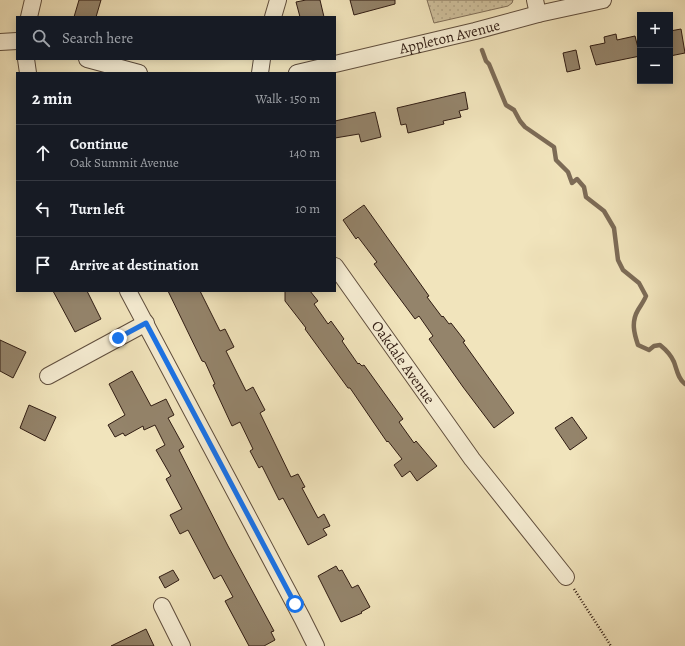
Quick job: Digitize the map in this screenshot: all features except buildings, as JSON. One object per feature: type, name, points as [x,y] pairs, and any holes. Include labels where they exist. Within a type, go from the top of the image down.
[{"type":"street","points":[[29,16],[32,0]]},
{"type":"street","points":[[273,16],[278,0]]},
{"type":"street","name":"Appleton Avenue","points":[[301,72],[468,33],[536,7],[603,0]]},
{"type":"street","points":[[0,42],[16,41]]},
{"type":"street","points":[[26,60],[28,72]]},
{"type":"street","points":[[91,60],[135,72]]},
{"type":"street","points":[[260,72],[262,60]]},
{"type":"street","name":"Oakdale Avenue","points":[[336,267],[472,459],[566,577]]},
{"type":"street","points":[[129,292],[316,646]]},
{"type":"street","points":[[48,376],[146,323]]},
{"type":"street","points":[[162,606],[182,646]]},
{"type":"path","points":[[566,577],[611,646]]},
{"type":"shaded area","points":[[427,0],[513,0],[508,6],[434,23]]},
{"type":"waterway","points":[[482,50],[506,105],[514,110],[525,127],[554,147],[556,160],[568,172],[572,183],[577,179],[584,187],[586,197],[604,211],[614,228],[618,260],[623,270],[639,283],[646,296],[634,319],[634,332],[638,345],[649,350],[654,346],[660,345],[671,357],[679,377],[685,384]]},
{"type":"route","points":[[118,338],[146,323],[295,604]]}]
